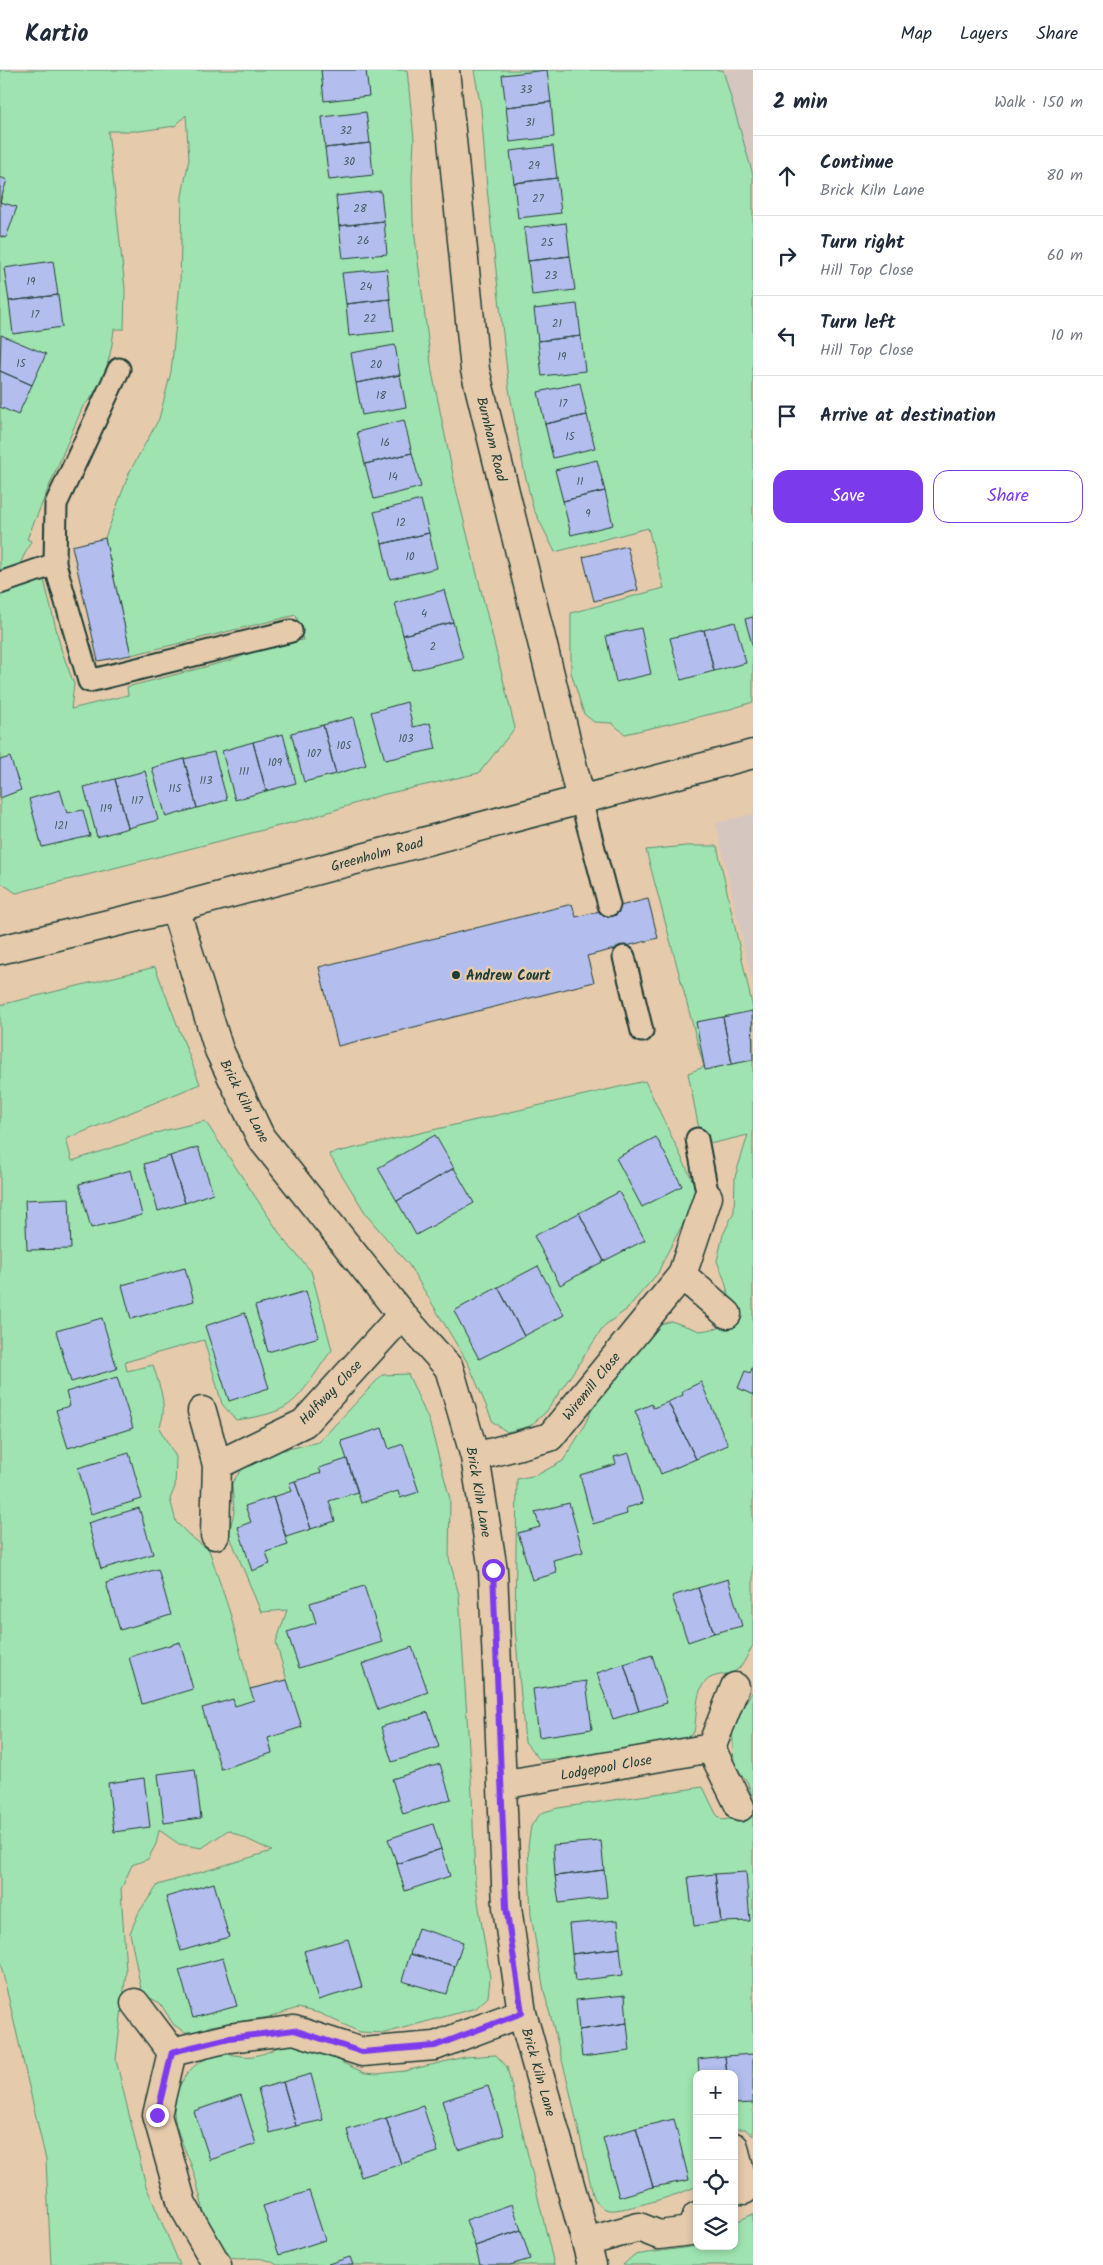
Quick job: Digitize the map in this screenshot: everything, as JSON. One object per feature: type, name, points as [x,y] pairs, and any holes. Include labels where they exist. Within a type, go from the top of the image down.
[{"type":"street","name":"Burnham Road","points":[[445,70],[475,370],[581,800]]},
{"type":"street","name":"Greenholm Road","points":[[0,950],[175,908],[753,754]]},
{"type":"street","name":"Brick Kiln Lane","points":[[175,908],[219,1050],[261,1138],[402,1315],[449,1368],[475,1457],[493,1570],[506,1907],[522,2013],[589,2253],[638,2227],[659,2235],[690,2232],[693,2225]]},
{"type":"street","name":"Wiremill Close","points":[[475,1457],[550,1437],[682,1275],[708,1197]]},
{"type":"street","points":[[682,1275],[727,1314]]},
{"type":"street","name":"Halfway Close","points":[[217,1465],[304,1423],[402,1315]]},
{"type":"street","points":[[202,1412],[217,1465],[214,1535]]},
{"type":"street","points":[[735,1687],[711,1748],[740,1807]]},
{"type":"street","name":"Lodgepool Close","points":[[502,1786],[711,1748]]},
{"type":"street","points":[[135,2004],[172,2052]]},
{"type":"street","points":[[172,2052],[229,2038],[294,2030],[362,2052],[435,2046],[522,2013]]},
{"type":"street","points":[[172,2052],[157,2115],[182,2204],[217,2265]]},
{"type":"street","points":[[737,2160],[744,2193]]},
{"type":"lane","points":[[119,369],[56,504],[55,564],[89,681],[291,631]]},
{"type":"lane","points":[[0,583],[55,564]]},
{"type":"lane","points":[[581,800],[609,905]]},
{"type":"lane","points":[[624,957],[642,1031]]},
{"type":"lane","points":[[697,1139],[708,1197]]},
{"type":"shaded area","points":[[722,70],[753,70],[753,192]]},
{"type":"shaded area","points":[[753,814],[753,986],[716,823]]},
{"type":"green space","points":[[0,70],[407,70],[414,139],[412,179],[413,222],[432,372],[456,489],[515,728],[479,773],[381,795],[310,818],[16,893],[0,882],[0,590],[43,576],[61,649],[74,684],[71,709],[128,695],[127,687],[232,660],[266,647],[303,640],[296,615],[131,655],[105,538],[130,471],[159,419],[171,372],[180,283],[182,196],[189,159],[186,115],[175,126],[140,131],[108,131],[125,289],[124,329],[114,329],[111,350],[101,381],[83,406],[27,539],[31,541],[17,570],[0,575]]},
{"type":"green space","points":[[474,70],[723,70],[753,175],[753,702],[724,711],[625,734],[612,723],[594,722],[584,714],[571,672],[571,613],[664,588],[648,528],[555,552],[533,508],[509,389],[487,188],[481,108]]},
{"type":"green space","points":[[686,846],[717,846],[753,1009],[753,1645],[738,1669],[713,1677],[702,1686],[699,1692],[694,1732],[684,1740],[612,1754],[540,1760],[525,1742],[515,1628],[517,1479],[537,1475],[563,1461],[581,1432],[599,1395],[651,1328],[671,1321],[700,1331],[719,1328],[729,1321],[732,1311],[725,1281],[717,1261],[723,1235],[734,1212],[735,1177],[748,1135],[714,1143],[701,1139],[688,1073],[704,1067],[646,850]]},
{"type":"green space","points":[[155,967],[200,1084],[66,1139],[72,1161],[163,1131],[205,1121],[284,1240],[311,1271],[332,1350],[304,1389],[292,1402],[274,1412],[236,1420],[222,1404],[204,1340],[125,1362],[127,1371],[153,1365],[163,1404],[162,1420],[159,1428],[176,1457],[175,1487],[170,1499],[176,1522],[190,1536],[209,1550],[230,1613],[250,1689],[287,1680],[276,1643],[287,1610],[261,1612],[229,1534],[234,1512],[232,1483],[245,1464],[279,1451],[319,1442],[382,1375],[408,1374],[429,1421],[450,1499],[449,1558],[459,1595],[472,1794],[475,1882],[490,1978],[488,1997],[476,2008],[385,2033],[360,2032],[319,2013],[298,2008],[269,2017],[210,2026],[197,2032],[185,2032],[174,2025],[160,2003],[142,1994],[130,1933],[139,1912],[158,1885],[272,1851],[228,1830],[202,1848],[179,1844],[159,1830],[156,1844],[148,1859],[132,1865],[121,1889],[126,1972],[116,2060],[146,2186],[180,2265],[51,2265],[46,2160],[0,1961],[0,1005]]},
{"type":"green space","points":[[645,1081],[699,1194],[658,1273],[626,1310],[605,1325],[546,1412],[530,1426],[507,1432],[493,1422],[469,1365],[409,1265],[368,1217],[329,1154]]},
{"type":"green space","points":[[753,1691],[753,2136],[745,2129],[738,2129],[738,2070],[693,2070],[693,2188],[627,2208],[609,2210],[603,2208],[593,2195],[568,2083],[544,1991],[531,1915],[528,1846],[531,1826],[541,1813],[558,1808],[703,1787],[716,1814],[722,1820],[736,1818],[751,1806],[752,1797],[748,1783],[734,1764],[732,1723]]},
{"type":"green space","points":[[295,2041],[322,2048],[343,2063],[365,2073],[377,2074],[405,2071],[465,2057],[496,2055],[507,2067],[554,2265],[277,2265],[263,2259],[236,2259],[224,2255],[214,2241],[210,2231],[192,2167],[178,2130],[174,2105],[177,2093],[190,2071],[198,2063],[208,2058],[223,2054],[259,2055]]},
{"type":"green space","points":[[753,2214],[753,2265],[623,2265],[634,2255],[693,2247],[693,2250],[738,2250],[738,2221]]},
{"type":"building","points":[[321,70],[366,70],[369,96],[324,101]]},
{"type":"building","points":[[547,70],[551,102],[506,107],[502,75]]},
{"type":"building","points":[[551,102],[554,137],[510,142],[506,107]]},
{"type":"building","points":[[366,112],[370,143],[325,148],[322,117]]},
{"type":"building","points":[[370,143],[373,175],[329,180],[325,148]]},
{"type":"building","points":[[553,146],[557,178],[514,183],[510,151]]},
{"type":"building","points":[[0,177],[7,180],[0,202]]},
{"type":"building","points":[[557,178],[561,213],[518,218],[514,183]]},
{"type":"building","points":[[381,191],[384,221],[339,226],[336,196]]},
{"type":"building","points":[[0,202],[17,207],[6,238],[0,236]]},
{"type":"building","points":[[384,221],[387,254],[343,258],[339,226]]},
{"type":"building","points":[[566,223],[570,256],[528,261],[524,228]]},
{"type":"building","points":[[570,256],[575,290],[532,295],[528,261]]},
{"type":"building","points":[[53,261],[58,295],[9,301],[4,268]]},
{"type":"building","points":[[387,269],[390,299],[346,304],[342,273]]},
{"type":"building","points":[[58,295],[62,327],[13,334],[9,301]]},
{"type":"building","points":[[390,299],[394,331],[349,336],[346,304]]},
{"type":"building","points":[[577,304],[581,336],[538,341],[534,309]]},
{"type":"building","points":[[1,335],[46,354],[32,385],[0,371]]},
{"type":"building","points":[[581,336],[585,371],[542,376],[538,341]]},
{"type":"building","points":[[395,345],[400,375],[356,383],[351,353]]},
{"type":"building","points":[[0,371],[32,385],[18,415],[0,407]]},
{"type":"building","points":[[400,375],[406,407],[362,415],[356,383]]},
{"type":"building","points":[[580,383],[587,415],[545,424],[538,392]]},
{"type":"building","points":[[587,415],[595,448],[553,458],[545,424]]},
{"type":"building","points":[[404,420],[412,453],[365,464],[357,432]]},
{"type":"building","points":[[412,453],[421,487],[374,499],[365,464]]},
{"type":"building","points":[[597,460],[605,491],[563,501],[555,470]]},
{"type":"building","points":[[605,491],[613,525],[571,535],[563,501]]},
{"type":"building","points":[[421,500],[429,533],[382,544],[374,512]]},
{"type":"building","points":[[429,533],[437,568],[390,579],[382,544]]},
{"type":"building","points":[[105,538],[131,655],[98,661],[72,546]]},
{"type":"building","points":[[627,546],[638,590],[594,601],[583,557]]},
{"type":"building","points":[[444,590],[453,622],[403,635],[395,603]]},
{"type":"building","points":[[753,617],[753,648],[745,619]]},
{"type":"building","points":[[453,622],[463,658],[413,670],[403,635]]},
{"type":"building","points":[[735,622],[746,663],[714,671],[704,630]]},
{"type":"building","points":[[641,628],[651,674],[616,682],[606,636]]},
{"type":"building","points":[[704,630],[714,671],[681,680],[670,638]]},
{"type":"building","points":[[407,702],[413,727],[430,723],[436,749],[385,760],[371,712]]},
{"type":"building","points":[[353,717],[366,765],[336,774],[323,725]]},
{"type":"building","points":[[323,725],[336,774],[304,782],[291,733]]},
{"type":"building","points":[[283,734],[296,783],[266,791],[253,742]]},
{"type":"building","points":[[253,742],[266,791],[235,800],[222,751]]},
{"type":"building","points":[[214,752],[227,800],[197,808],[184,759]]},
{"type":"building","points":[[10,757],[21,790],[0,798],[0,760]]},
{"type":"building","points":[[184,759],[197,808],[166,817],[152,768]]},
{"type":"building","points":[[145,771],[158,820],[128,828],[115,779]]},
{"type":"building","points":[[115,779],[128,828],[97,837],[84,787]]},
{"type":"building","points":[[60,790],[67,813],[83,810],[90,836],[42,847],[29,799]]},
{"type":"building","name":"Andrew Court","points":[[648,899],[658,938],[587,956],[594,982],[338,1046],[319,967],[572,904],[576,917]]},
{"type":"building","points":[[752,1011],[753,1060],[732,1064],[723,1017]]},
{"type":"building","points":[[723,1017],[732,1064],[705,1070],[696,1022]]},
{"type":"building","points":[[435,1135],[454,1168],[397,1201],[378,1168]]},
{"type":"building","points":[[656,1137],[682,1186],[642,1207],[616,1158]]},
{"type":"building","points":[[198,1147],[213,1193],[185,1203],[170,1156]]},
{"type":"building","points":[[170,1156],[185,1203],[158,1211],[144,1164]]},
{"type":"building","points":[[454,1168],[474,1203],[416,1235],[397,1201]]},
{"type":"building","points":[[131,1170],[142,1215],[91,1228],[79,1184]]},
{"type":"building","points":[[619,1192],[645,1240],[604,1261],[579,1213]]},
{"type":"building","points":[[69,1198],[71,1249],[27,1250],[25,1200]]},
{"type":"building","points":[[579,1213],[604,1261],[560,1285],[534,1236]]},
{"type":"building","points":[[538,1266],[564,1315],[524,1336],[498,1287]]},
{"type":"building","points":[[185,1268],[194,1301],[131,1319],[122,1285]]},
{"type":"building","points":[[498,1287],[524,1336],[479,1359],[454,1311]]},
{"type":"building","points":[[306,1291],[319,1337],[268,1352],[255,1306]]},
{"type":"building","points":[[245,1313],[269,1388],[229,1401],[205,1326]]},
{"type":"building","points":[[102,1318],[117,1369],[71,1382],[56,1331]]},
{"type":"building","points":[[753,1366],[753,1395],[738,1388],[745,1371],[750,1373]]},
{"type":"building","points":[[117,1377],[133,1428],[68,1448],[56,1410],[70,1406],[66,1392]]},
{"type":"building","points":[[701,1382],[728,1445],[696,1459],[668,1402],[683,1395],[682,1391]]},
{"type":"building","points":[[668,1402],[696,1459],[661,1474],[635,1411],[652,1404],[653,1408]]},
{"type":"building","points":[[382,1428],[389,1449],[403,1444],[419,1492],[400,1498],[398,1491],[361,1503],[341,1441]]},
{"type":"building","points":[[129,1453],[142,1499],[91,1514],[78,1468]]},
{"type":"building","points":[[629,1453],[643,1503],[626,1508],[627,1514],[593,1524],[580,1475],[616,1464],[614,1457]]},
{"type":"building","points":[[347,1459],[358,1492],[329,1501],[335,1521],[311,1529],[295,1481],[321,1473],[319,1468]]},
{"type":"building","points":[[295,1481],[311,1529],[286,1537],[273,1497],[292,1491],[289,1483]]},
{"type":"building","points":[[273,1497],[288,1545],[266,1552],[270,1564],[252,1571],[238,1527],[251,1522],[245,1506]]},
{"type":"building","points":[[569,1503],[583,1552],[553,1560],[557,1573],[532,1580],[518,1533],[540,1527],[535,1512]]},
{"type":"building","points":[[139,1508],[153,1554],[101,1569],[88,1523]]},
{"type":"building","points":[[158,1569],[171,1615],[120,1630],[106,1583]]},
{"type":"building","points":[[728,1579],[742,1626],[714,1633],[698,1588]]},
{"type":"building","points":[[364,1586],[382,1642],[299,1668],[287,1632],[316,1623],[310,1603]]},
{"type":"building","points":[[698,1588],[714,1633],[688,1642],[672,1596]]},
{"type":"building","points":[[180,1642],[193,1689],[142,1704],[129,1657]]},
{"type":"building","points":[[412,1647],[428,1692],[378,1710],[362,1664]]},
{"type":"building","points":[[652,1655],[667,1703],[639,1711],[624,1664]]},
{"type":"building","points":[[624,1664],[639,1711],[613,1719],[597,1673]]},
{"type":"building","points":[[287,1680],[302,1727],[268,1738],[272,1753],[221,1769],[202,1708],[233,1699],[235,1706],[254,1700],[250,1689]]},
{"type":"building","points":[[586,1681],[592,1729],[539,1737],[533,1689]]},
{"type":"building","points":[[428,1712],[439,1747],[392,1762],[381,1727]]},
{"type":"building","points":[[440,1764],[451,1799],[403,1814],[392,1779]]},
{"type":"building","points":[[195,1769],[201,1818],[164,1823],[158,1774]]},
{"type":"building","points":[[144,1778],[150,1827],[114,1832],[108,1783]]},
{"type":"building","points":[[433,1824],[441,1849],[397,1864],[388,1839]]},
{"type":"building","points":[[601,1841],[604,1870],[555,1876],[553,1845]]},
{"type":"building","points":[[441,1849],[450,1876],[405,1891],[397,1864]]},
{"type":"building","points":[[604,1870],[607,1897],[559,1903],[555,1876]]},
{"type":"building","points":[[746,1872],[750,1921],[721,1922],[715,1874]]},
{"type":"building","points":[[715,1874],[721,1922],[694,1926],[688,1877]]},
{"type":"building","points":[[214,1883],[229,1937],[181,1951],[166,1897]]},
{"type":"building","points":[[618,1920],[620,1948],[572,1954],[569,1924]]},
{"type":"building","points":[[418,1928],[463,1942],[455,1966],[410,1954]]},
{"type":"building","points":[[348,1939],[362,1987],[318,2000],[304,1951]]},
{"type":"building","points":[[620,1948],[623,1975],[575,1981],[572,1954]]},
{"type":"building","points":[[410,1954],[455,1966],[447,1994],[402,1981]]},
{"type":"building","points":[[223,1958],[237,2006],[193,2018],[179,1970]]},
{"type":"building","points":[[625,1995],[627,2023],[579,2030],[576,2000]]},
{"type":"building","points":[[627,2023],[630,2051],[582,2057],[579,2030]]},
{"type":"building","points":[[753,2054],[753,2103],[738,2104],[738,2070],[727,2070],[725,2056]]},
{"type":"building","points":[[725,2056],[727,2070],[699,2070],[698,2059]]},
{"type":"building","points":[[311,2074],[323,2120],[296,2126],[283,2082]]},
{"type":"building","points":[[283,2082],[296,2126],[270,2133],[258,2089]]},
{"type":"building","points":[[488,2086],[504,2135],[458,2150],[442,2101]]},
{"type":"building","points":[[241,2095],[256,2144],[210,2160],[194,2111]]},
{"type":"building","points":[[423,2106],[438,2152],[401,2164],[386,2118]]},
{"type":"building","points":[[386,2118],[401,2164],[361,2177],[347,2130]]},
{"type":"building","points":[[674,2119],[689,2180],[653,2187],[636,2128]]},
{"type":"building","points":[[636,2128],[653,2187],[619,2197],[603,2138]]},
{"type":"building","points":[[309,2191],[325,2240],[279,2255],[263,2206]]},
{"type":"building","points":[[512,2204],[521,2230],[475,2246],[466,2220]]},
{"type":"building","points":[[521,2230],[530,2259],[510,2265],[480,2265],[475,2246]]},
{"type":"building","points":[[350,2257],[353,2265],[325,2265]]},
{"type":"place","name":"Andrew Court","points":[[456,975]]},
{"type":"route","points":[[157,2115],[172,2052],[229,2038],[294,2030],[362,2052],[435,2046],[522,2013],[506,1907],[493,1570]]}]
